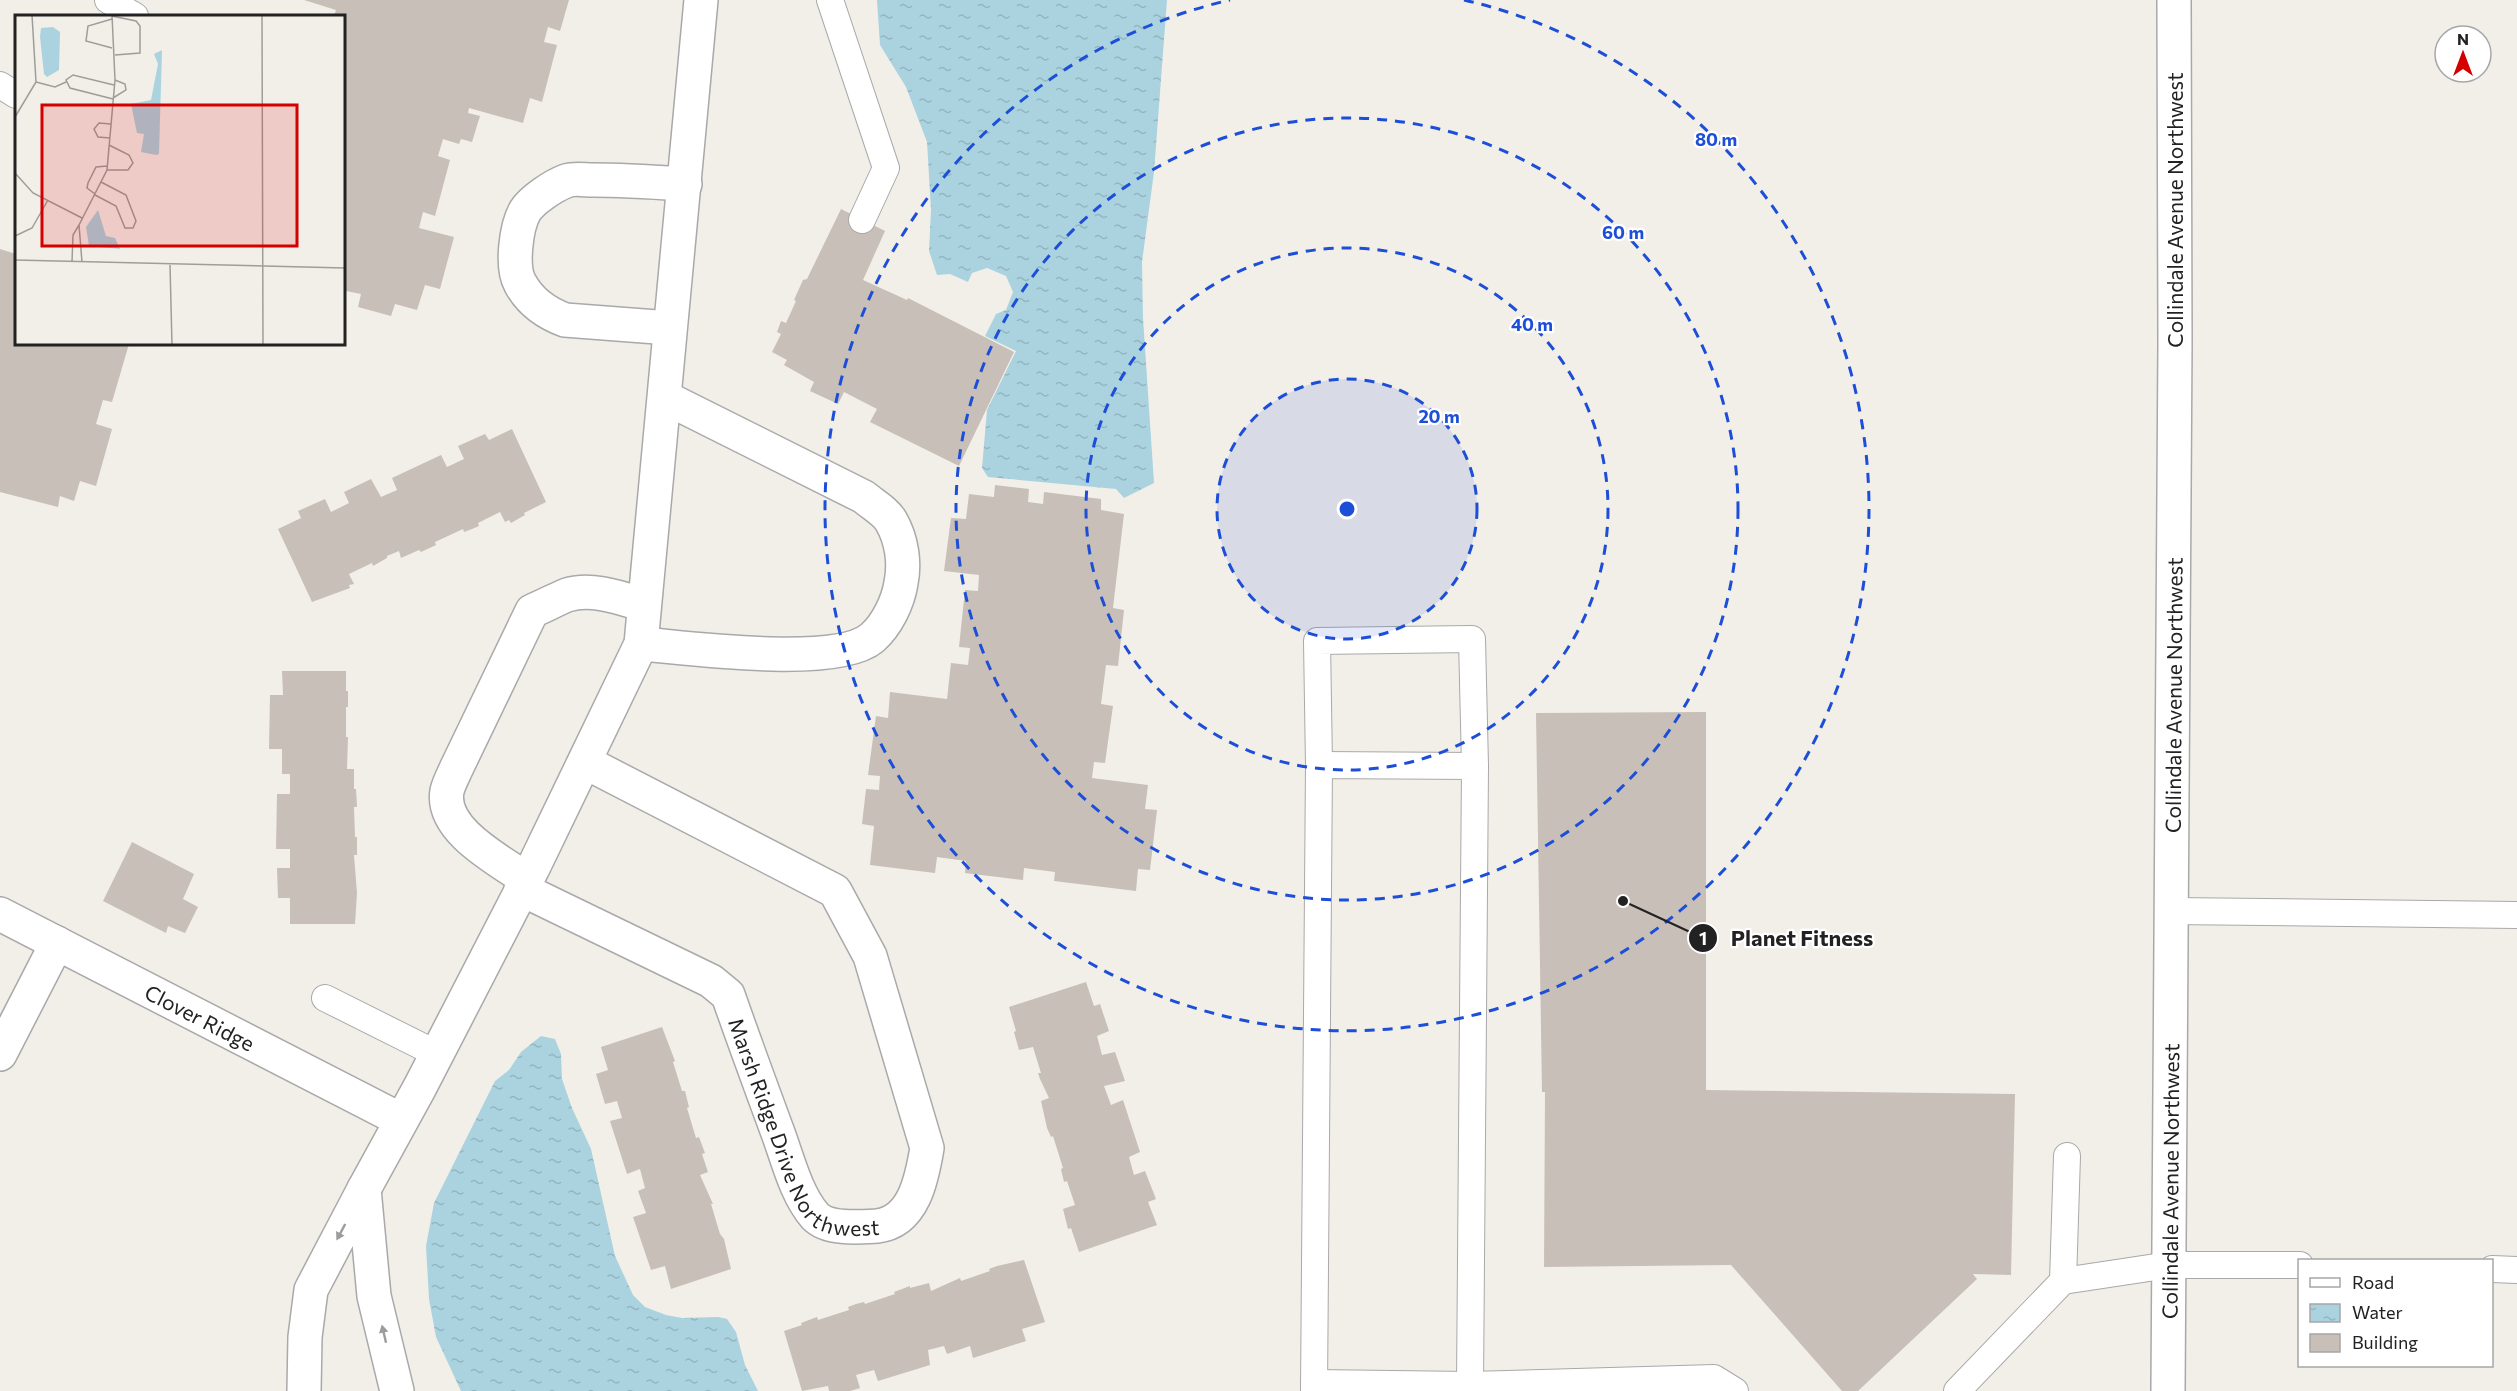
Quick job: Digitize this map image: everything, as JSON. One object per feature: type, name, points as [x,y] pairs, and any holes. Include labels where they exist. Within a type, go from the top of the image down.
[{"type":"street","points":[[304,1391],[305,1337],[310,1290],[437,1054],[585,762],[641,644],[666,398],[670,328],[701,0]]},
{"type":"street","name":"Collindale Avenue Northwest","points":[[2168,1391],[2174,0]]},
{"type":"street","points":[[670,328],[565,320],[551,315],[537,305],[520,284],[516,272],[518,237],[525,211],[567,180],[638,180],[685,184]]},
{"type":"street","points":[[641,644],[795,656],[850,647],[871,639],[897,604],[903,576],[902,549],[890,520],[864,497],[666,398]]},
{"type":"street","name":"Marsh Ridge Drive Northwest","points":[[585,762],[835,891],[870,956],[927,1148],[921,1180],[912,1202],[902,1215],[889,1223],[843,1228],[816,1218],[797,1185],[728,995],[711,981],[524,884],[469,839],[450,818],[447,791],[532,611],[570,594],[587,593],[619,597],[644,605]]},
{"type":"street","name":"Clover Ridge","points":[[0,914],[401,1120]]},
{"type":"street","points":[[0,1054],[57,943]]},
{"type":"street","points":[[364,1189],[374,1296],[397,1391]]},
{"type":"lane","points":[[108,0],[133,15]]},
{"type":"lane","points":[[830,0],[886,168],[862,220]]},
{"type":"lane","points":[[0,85],[15,95]]},
{"type":"lane","points":[[1470,1385],[1474,766],[1472,639],[1317,641],[1319,765],[1314,1387],[1470,1385],[1714,1378],[1735,1391]]},
{"type":"lane","points":[[1319,765],[1474,766]]},
{"type":"lane","points":[[2171,911],[2517,915]]},
{"type":"lane","points":[[325,998],[437,1054]]},
{"type":"lane","points":[[2063,1281],[2067,1156]]},
{"type":"lane","points":[[1957,1391],[2063,1281],[2169,1265],[2298,1265]]},
{"type":"lane","points":[[2493,1269],[2517,1270]]},
{"type":"water","points":[[877,0],[1167,0],[1154,172],[1142,262],[1143,318],[1154,483],[1124,498],[1116,489],[988,477],[982,468],[987,410],[1016,351],[985,336],[996,314],[1006,310],[1013,292],[1006,276],[987,268],[972,273],[968,282],[950,274],[937,275],[929,251],[931,210],[927,142],[906,87],[880,45]]},
{"type":"water","points":[[541,1036],[555,1039],[561,1054],[562,1079],[572,1108],[591,1149],[615,1256],[633,1295],[645,1307],[666,1315],[682,1318],[727,1319],[736,1332],[745,1365],[758,1391],[461,1391],[436,1337],[429,1299],[426,1246],[434,1203],[495,1081],[509,1070],[521,1052]]},
{"type":"building","points":[[304,0],[569,0],[560,31],[548,27],[544,42],[557,45],[542,102],[530,98],[523,123],[469,108],[468,113],[480,116],[472,142],[461,139],[459,144],[443,139],[438,156],[450,160],[435,216],[423,212],[419,228],[454,237],[440,289],[425,285],[417,310],[395,304],[391,316],[358,307],[361,294],[346,291],[345,294],[345,15],[334,15],[336,10]]},
{"type":"building","points":[[841,209],[885,231],[863,280],[907,300],[908,298],[1014,352],[959,466],[870,422],[877,409],[844,392],[838,404],[810,391],[814,382],[784,365],[787,360],[772,352],[781,334],[777,332],[781,321],[786,323],[803,280],[807,279]]},
{"type":"building","points":[[0,249],[15,254],[15,345],[129,345],[112,402],[103,400],[96,424],[112,429],[96,486],[80,481],[74,501],[60,496],[58,507],[0,492]]},
{"type":"building","points":[[512,429],[546,502],[524,513],[525,515],[511,523],[509,520],[505,522],[500,512],[478,523],[479,526],[464,532],[463,529],[435,542],[436,545],[421,552],[419,550],[401,558],[399,551],[387,556],[373,566],[372,563],[349,574],[354,584],[349,585],[350,588],[312,602],[278,529],[301,518],[298,511],[325,499],[331,512],[349,503],[344,492],[371,479],[381,497],[397,490],[392,478],[441,455],[447,467],[464,459],[458,446],[485,434],[489,440]]},
{"type":"building","points":[[995,485],[1029,489],[1028,502],[1043,504],[1044,492],[1101,499],[1101,510],[1124,514],[1113,608],[1124,610],[1118,666],[1106,665],[1101,704],[1113,706],[1105,763],[1094,762],[1092,778],[1148,785],[1145,809],[1157,810],[1150,870],[1138,869],[1136,891],[1054,881],[1055,872],[1024,868],[1023,880],[965,873],[966,861],[937,857],[935,873],[870,865],[874,826],[862,824],[866,789],[879,790],[880,776],[868,775],[876,716],[888,718],[890,692],[947,699],[951,663],[968,665],[970,648],[959,647],[965,590],[978,591],[979,575],[944,571],[951,518],[966,519],[969,494],[994,497]]},
{"type":"building","points":[[282,671],[346,671],[347,769],[354,769],[357,807],[354,807],[355,837],[357,837],[357,855],[354,855],[357,893],[355,924],[290,924],[290,898],[278,898],[277,868],[290,868],[290,849],[276,849],[277,794],[290,794],[290,774],[282,774],[282,749],[269,749],[270,695],[283,695]]},
{"type":"building","points":[[1706,712],[1706,1090],[2015,1094],[2011,1275],[1973,1274],[1977,1279],[1858,1391],[1842,1391],[1731,1265],[1544,1267],[1545,1092],[1542,1092],[1536,713]]},
{"type":"building","points":[[132,842],[194,874],[183,899],[198,907],[185,933],[168,926],[166,933],[103,901]]},
{"type":"building","points":[[1086,982],[1094,1006],[1100,1004],[1109,1031],[1097,1036],[1102,1055],[1115,1052],[1125,1081],[1104,1086],[1111,1105],[1123,1100],[1140,1152],[1129,1157],[1134,1175],[1145,1171],[1156,1199],[1148,1202],[1157,1225],[1079,1252],[1071,1228],[1068,1229],[1063,1209],[1075,1205],[1067,1181],[1064,1182],[1061,1169],[1063,1168],[1053,1136],[1051,1137],[1047,1128],[1041,1101],[1049,1098],[1038,1073],[1041,1073],[1033,1047],[1019,1050],[1009,1007]]},
{"type":"building","points":[[662,1027],[675,1061],[673,1062],[682,1091],[685,1091],[689,1107],[687,1108],[696,1138],[699,1137],[705,1153],[702,1154],[708,1172],[700,1175],[713,1204],[711,1204],[720,1234],[724,1239],[731,1269],[671,1289],[665,1266],[651,1270],[633,1217],[646,1213],[638,1191],[645,1188],[640,1169],[627,1174],[610,1121],[622,1118],[617,1101],[605,1104],[596,1074],[608,1070],[601,1047]]},
{"type":"building","points":[[1024,1260],[1045,1322],[1022,1329],[1026,1341],[973,1358],[970,1346],[947,1354],[944,1346],[928,1350],[930,1365],[878,1381],[874,1370],[856,1375],[860,1388],[850,1391],[829,1391],[828,1386],[802,1391],[784,1331],[817,1317],[818,1320],[849,1310],[848,1307],[856,1304],[864,1302],[865,1304],[895,1294],[894,1292],[910,1286],[910,1288],[929,1283],[931,1291],[960,1278],[961,1281],[990,1271],[989,1269],[997,1266]]},
{"type":"place","name":"Planet Fitness","points":[[1623,901]]}]
